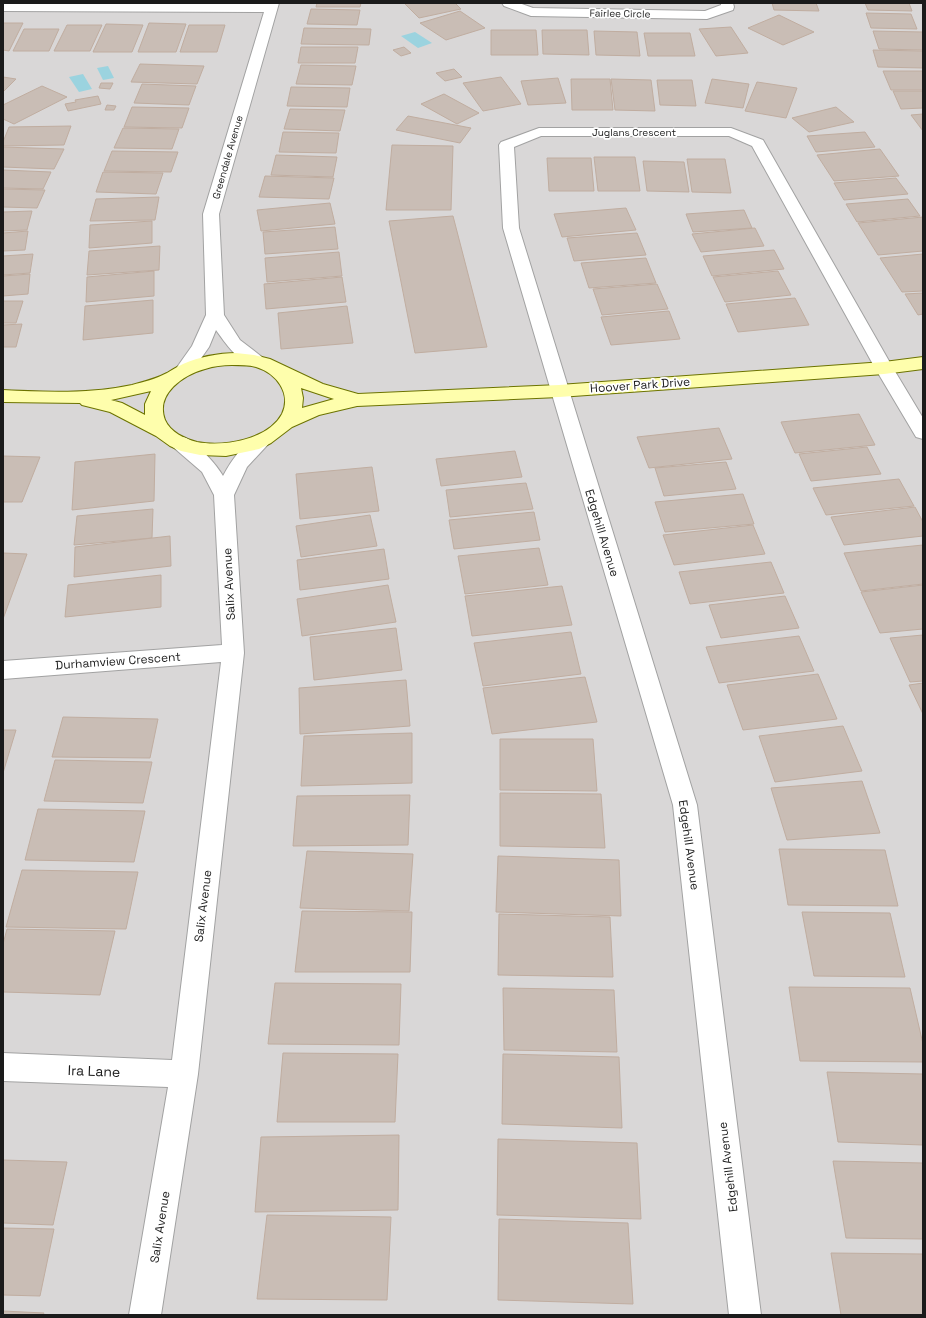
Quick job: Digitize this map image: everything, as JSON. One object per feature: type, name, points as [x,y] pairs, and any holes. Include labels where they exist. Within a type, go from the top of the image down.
[{"type":"street","name":"Fairlee Circle","points":[[508,3],[531,12],[707,15],[728,7],[727,3]]},
{"type":"street","points":[[3,7],[272,5]]},
{"type":"street","name":"Greendale Avenue","points":[[178,374],[200,347],[215,314],[211,214],[272,5]]},
{"type":"street","name":"Juglans Crescent","points":[[559,391],[511,228],[506,145],[539,132],[730,132],[758,143],[884,368]]},
{"type":"street","points":[[215,314],[234,344],[256,362]]},
{"type":"street","points":[[3,396],[77,398],[138,389],[151,387],[201,363],[219,360],[244,359],[278,371],[287,378],[295,395],[291,414],[285,423],[264,439],[231,449],[213,450],[196,448],[180,443],[162,431],[115,407],[77,398]]},
{"type":"street","name":"Hoover Park Drive","points":[[285,423],[314,410],[357,400],[559,391],[884,368],[923,363]]},
{"type":"street","points":[[884,368],[923,433]]},
{"type":"street","name":"Hoover Park Drive","points":[[278,371],[317,388],[357,400]]},
{"type":"street","points":[[162,431],[156,421],[154,410],[156,399],[162,388],[178,374]]},
{"type":"street","name":"Edgehill Avenue","points":[[559,391],[685,805],[745,1315]]},
{"type":"street","name":"Salix Avenue","points":[[224,495],[239,464],[264,439]]},
{"type":"street","name":"Salix Avenue","points":[[145,1315],[184,1074],[233,653],[224,495],[209,468],[180,443]]},
{"type":"street","name":"Durhamview Crescent","points":[[3,670],[233,653]]},
{"type":"street","name":"Ira Lane","points":[[3,1067],[184,1074]]},
{"type":"shaded area","points":[[3,3],[923,3],[923,1315],[3,1315]]},
{"type":"water","points":[[415,32],[432,43],[418,48],[401,36]]},
{"type":"water","points":[[108,66],[114,78],[103,80],[97,68]]},
{"type":"water","points":[[83,74],[92,89],[79,92],[69,77]]},
{"type":"building","points":[[317,3],[361,3],[360,7],[316,7]]},
{"type":"building","points":[[404,3],[455,3],[461,9],[419,18]]},
{"type":"building","points":[[772,3],[816,3],[819,11],[774,10]]},
{"type":"building","points":[[865,3],[909,3],[912,11],[868,10]]},
{"type":"building","points":[[311,9],[360,10],[357,25],[307,24]]},
{"type":"building","points":[[460,11],[485,28],[446,40],[420,23]]},
{"type":"building","points":[[866,13],[911,14],[917,29],[871,28]]},
{"type":"building","points":[[779,15],[814,32],[783,45],[748,28]]},
{"type":"building","points":[[3,23],[23,23],[9,51],[3,50]]},
{"type":"building","points":[[149,23],[186,24],[176,52],[138,52]]},
{"type":"building","points":[[106,24],[143,25],[132,52],[93,52]]},
{"type":"building","points":[[67,25],[102,25],[90,51],[54,51]]},
{"type":"building","points":[[189,25],[225,25],[217,52],[180,52]]},
{"type":"building","points":[[731,27],[748,53],[716,56],[699,29]]},
{"type":"building","points":[[304,28],[371,29],[369,45],[301,44]]},
{"type":"building","points":[[24,29],[59,29],[49,51],[13,51]]},
{"type":"building","points":[[491,30],[536,30],[538,55],[491,55]]},
{"type":"building","points":[[542,30],[587,30],[589,55],[543,54]]},
{"type":"building","points":[[594,31],[637,32],[640,56],[596,55]]},
{"type":"building","points":[[873,31],[923,32],[923,50],[879,49]]},
{"type":"building","points":[[644,33],[690,33],[695,56],[648,56]]},
{"type":"building","points":[[301,47],[358,47],[355,63],[298,63]]},
{"type":"building","points":[[404,47],[411,53],[401,56],[393,50]]},
{"type":"building","points":[[873,50],[923,51],[923,68],[878,67]]},
{"type":"building","points":[[140,64],[204,66],[197,84],[131,82]]},
{"type":"building","points":[[301,65],[356,66],[352,85],[296,84]]},
{"type":"building","points":[[454,69],[462,77],[445,81],[436,73]]},
{"type":"building","points":[[883,71],[923,71],[923,90],[891,90]]},
{"type":"building","points":[[3,77],[16,79],[3,92]]},
{"type":"building","points":[[501,77],[521,104],[483,111],[463,83]]},
{"type":"building","points":[[558,78],[566,103],[528,105],[521,81]]},
{"type":"building","points":[[571,79],[610,79],[613,110],[572,110]]},
{"type":"building","points":[[611,79],[651,80],[655,111],[615,110]]},
{"type":"building","points":[[712,79],[749,84],[743,108],[705,103]]},
{"type":"building","points":[[657,80],[692,80],[696,106],[660,105]]},
{"type":"building","points":[[757,82],[797,88],[786,118],[745,111]]},
{"type":"building","points":[[101,83],[113,83],[110,89],[99,88]]},
{"type":"building","points":[[142,84],[196,86],[189,105],[134,103]]},
{"type":"building","points":[[42,86],[67,97],[14,124],[3,119],[3,105]]},
{"type":"building","points":[[291,87],[350,88],[347,107],[287,106]]},
{"type":"building","points":[[893,91],[923,91],[923,108],[901,109]]},
{"type":"building","points":[[444,94],[479,113],[457,124],[421,104]]},
{"type":"building","points":[[98,96],[101,104],[68,111],[65,104],[76,102],[75,100]]},
{"type":"building","points":[[107,105],[116,106],[114,110],[105,110]]},
{"type":"building","points":[[132,107],[189,108],[182,128],[124,127]]},
{"type":"building","points":[[836,107],[854,122],[809,132],[792,118]]},
{"type":"building","points":[[290,109],[345,110],[340,131],[284,129]]},
{"type":"building","points":[[923,114],[923,131],[911,115]]},
{"type":"building","points":[[408,116],[471,128],[460,143],[396,130]]},
{"type":"building","points":[[71,126],[64,145],[3,146],[3,142],[9,127]]},
{"type":"building","points":[[123,128],[179,129],[172,149],[114,148]]},
{"type":"building","points":[[283,132],[339,133],[336,153],[279,152]]},
{"type":"building","points":[[865,132],[875,147],[816,152],[807,136]]},
{"type":"building","points":[[392,145],[453,146],[451,210],[386,210]]},
{"type":"building","points":[[3,147],[64,149],[54,169],[3,167]]},
{"type":"building","points":[[880,149],[899,176],[834,181],[817,155]]},
{"type":"building","points":[[112,151],[178,152],[171,172],[104,171]]},
{"type":"building","points":[[276,155],[337,157],[333,177],[271,175]]},
{"type":"building","points":[[594,157],[635,157],[640,191],[598,191]]},
{"type":"building","points":[[547,158],[591,158],[594,191],[549,191]]},
{"type":"building","points":[[687,159],[725,159],[731,193],[692,192]]},
{"type":"building","points":[[643,161],[684,162],[689,192],[647,191]]},
{"type":"building","points":[[3,170],[51,172],[43,189],[3,188]]},
{"type":"building","points":[[103,172],[163,173],[156,194],[96,192]]},
{"type":"building","points":[[265,176],[334,178],[329,199],[259,197]]},
{"type":"building","points":[[896,178],[908,194],[844,200],[834,183]]},
{"type":"building","points":[[3,189],[45,190],[37,208],[3,207]]},
{"type":"building","points":[[159,197],[155,220],[90,221],[96,199]]},
{"type":"building","points":[[908,199],[920,216],[857,222],[846,204]]},
{"type":"building","points":[[330,203],[335,224],[261,231],[257,210]]},
{"type":"building","points":[[626,208],[636,230],[562,237],[554,214]]},
{"type":"building","points":[[744,210],[752,228],[693,232],[686,214]]},
{"type":"building","points":[[32,211],[27,230],[3,231],[3,212]]},
{"type":"building","points":[[453,216],[487,347],[415,353],[389,221]]},
{"type":"building","points":[[923,217],[923,251],[878,255],[858,223]]},
{"type":"building","points":[[152,221],[152,243],[89,248],[90,225]]},
{"type":"building","points":[[335,227],[338,249],[265,254],[263,232]]},
{"type":"building","points":[[755,228],[764,246],[701,252],[692,234]]},
{"type":"building","points":[[28,231],[25,250],[3,251],[3,233]]},
{"type":"building","points":[[637,233],[646,255],[574,261],[567,238]]},
{"type":"building","points":[[160,246],[159,270],[87,275],[89,251]]},
{"type":"building","points":[[774,250],[784,269],[712,276],[703,256]]},
{"type":"building","points":[[339,252],[342,276],[267,282],[265,258]]},
{"type":"building","points":[[33,254],[30,273],[3,275],[3,256]]},
{"type":"building","points":[[923,254],[923,291],[902,292],[880,258]]},
{"type":"building","points":[[646,258],[656,283],[589,288],[581,263]]},
{"type":"building","points":[[154,271],[154,296],[86,302],[87,277]]},
{"type":"building","points":[[778,271],[791,295],[725,302],[713,277]]},
{"type":"building","points":[[30,274],[28,294],[3,296],[3,276]]},
{"type":"building","points":[[342,277],[346,302],[266,309],[264,284]]},
{"type":"building","points":[[657,284],[668,309],[602,315],[593,289]]},
{"type":"building","points":[[923,293],[923,314],[918,315],[905,294]]},
{"type":"building","points":[[795,298],[809,325],[738,332],[726,304]]},
{"type":"building","points":[[153,300],[153,333],[83,340],[85,306]]},
{"type":"building","points":[[3,301],[23,301],[16,323],[3,323]]},
{"type":"building","points":[[347,306],[353,343],[281,349],[278,313]]},
{"type":"building","points":[[669,311],[680,339],[611,345],[601,317]]},
{"type":"building","points":[[22,324],[16,347],[3,347],[3,325]]},
{"type":"building","points":[[859,414],[875,445],[795,453],[781,422]]},
{"type":"building","points":[[719,428],[732,459],[649,468],[637,437]]},
{"type":"building","points":[[867,447],[881,474],[811,481],[799,454]]},
{"type":"building","points":[[515,451],[522,477],[441,486],[436,459]]},
{"type":"building","points":[[155,454],[154,501],[72,510],[75,462]]},
{"type":"building","points":[[3,456],[40,457],[22,502],[3,502]]},
{"type":"building","points":[[726,462],[736,489],[664,496],[655,468]]},
{"type":"building","points":[[372,467],[379,511],[300,519],[296,474]]},
{"type":"building","points":[[899,479],[914,506],[826,515],[813,488]]},
{"type":"building","points":[[526,483],[533,509],[450,517],[446,490]]},
{"type":"building","points":[[743,494],[754,524],[665,532],[655,502]]},
{"type":"building","points":[[915,507],[923,522],[923,536],[844,545],[831,517]]},
{"type":"building","points":[[153,509],[152,538],[74,545],[77,516]]},
{"type":"building","points":[[534,512],[540,540],[454,549],[449,520]]},
{"type":"building","points":[[370,515],[377,546],[301,557],[296,526]]},
{"type":"building","points":[[753,525],[765,554],[674,565],[663,535]]},
{"type":"building","points":[[170,536],[171,566],[74,577],[75,547]]},
{"type":"building","points":[[923,545],[923,584],[861,591],[844,553]]},
{"type":"building","points":[[539,548],[548,585],[465,594],[458,556]]},
{"type":"building","points":[[384,549],[389,579],[300,590],[297,560]]},
{"type":"building","points":[[3,553],[27,554],[3,619]]},
{"type":"building","points":[[771,562],[784,593],[690,604],[679,572]]},
{"type":"building","points":[[161,575],[161,607],[65,617],[68,585]]},
{"type":"building","points":[[388,585],[396,622],[302,636],[297,599]]},
{"type":"building","points":[[923,585],[923,629],[880,633],[861,592]]},
{"type":"building","points":[[562,586],[572,625],[472,636],[465,596]]},
{"type":"building","points":[[785,596],[799,628],[721,638],[709,605]]},
{"type":"building","points":[[396,628],[402,670],[314,680],[310,637]]},
{"type":"building","points":[[571,632],[581,674],[483,686],[474,643]]},
{"type":"building","points":[[923,635],[923,681],[910,682],[890,638]]},
{"type":"building","points":[[799,636],[814,671],[719,683],[706,647]]},
{"type":"building","points":[[818,674],[837,719],[743,730],[727,685]]},
{"type":"building","points":[[585,677],[597,722],[492,734],[483,688]]},
{"type":"building","points":[[406,680],[410,726],[300,734],[299,688]]},
{"type":"building","points":[[923,683],[923,714],[909,685]]},
{"type":"building","points":[[63,717],[158,719],[150,758],[52,757]]},
{"type":"building","points":[[843,726],[862,771],[775,782],[759,736]]},
{"type":"building","points":[[3,730],[16,730],[3,773]]},
{"type":"building","points":[[412,733],[412,783],[301,786],[304,736]]},
{"type":"building","points":[[500,739],[593,739],[597,791],[500,790]]},
{"type":"building","points":[[55,760],[152,762],[143,803],[44,801]]},
{"type":"building","points":[[862,781],[880,833],[787,840],[771,788]]},
{"type":"building","points":[[500,793],[601,794],[605,848],[500,846]]},
{"type":"building","points":[[410,795],[408,845],[293,846],[297,796]]},
{"type":"building","points":[[38,809],[145,811],[134,862],[25,860]]},
{"type":"building","points":[[779,849],[885,850],[898,906],[788,905]]},
{"type":"building","points":[[307,851],[413,854],[409,911],[300,908]]},
{"type":"building","points":[[498,856],[619,860],[621,916],[496,912]]},
{"type":"building","points":[[22,870],[138,872],[126,929],[6,927]]},
{"type":"building","points":[[302,911],[412,912],[410,972],[295,972]]},
{"type":"building","points":[[802,912],[890,913],[905,977],[814,976]]},
{"type":"building","points":[[499,914],[610,917],[613,977],[498,975]]},
{"type":"building","points":[[7,929],[115,931],[100,995],[3,992],[3,944]]},
{"type":"building","points":[[275,983],[401,984],[399,1045],[268,1044]]},
{"type":"building","points":[[789,987],[910,988],[923,1044],[923,1062],[800,1061]]},
{"type":"building","points":[[503,988],[614,990],[617,1052],[504,1050]]},
{"type":"building","points":[[283,1053],[398,1054],[395,1122],[277,1122]]},
{"type":"building","points":[[503,1054],[619,1057],[622,1128],[502,1124]]},
{"type":"building","points":[[827,1072],[923,1074],[923,1145],[838,1142]]},
{"type":"building","points":[[399,1135],[398,1210],[255,1212],[261,1137]]},
{"type":"building","points":[[498,1139],[637,1143],[641,1219],[497,1215]]},
{"type":"building","points":[[3,1160],[67,1162],[53,1225],[3,1223]]},
{"type":"building","points":[[833,1161],[923,1163],[923,1239],[846,1238]]},
{"type":"building","points":[[267,1215],[391,1217],[387,1300],[257,1299]]},
{"type":"building","points":[[499,1219],[628,1223],[633,1304],[498,1300]]},
{"type":"building","points":[[3,1228],[54,1229],[40,1296],[3,1295]]},
{"type":"building","points":[[831,1253],[923,1254],[923,1315],[841,1315]]},
{"type":"building","points":[[3,1311],[44,1313],[43,1315],[3,1315]]}]
